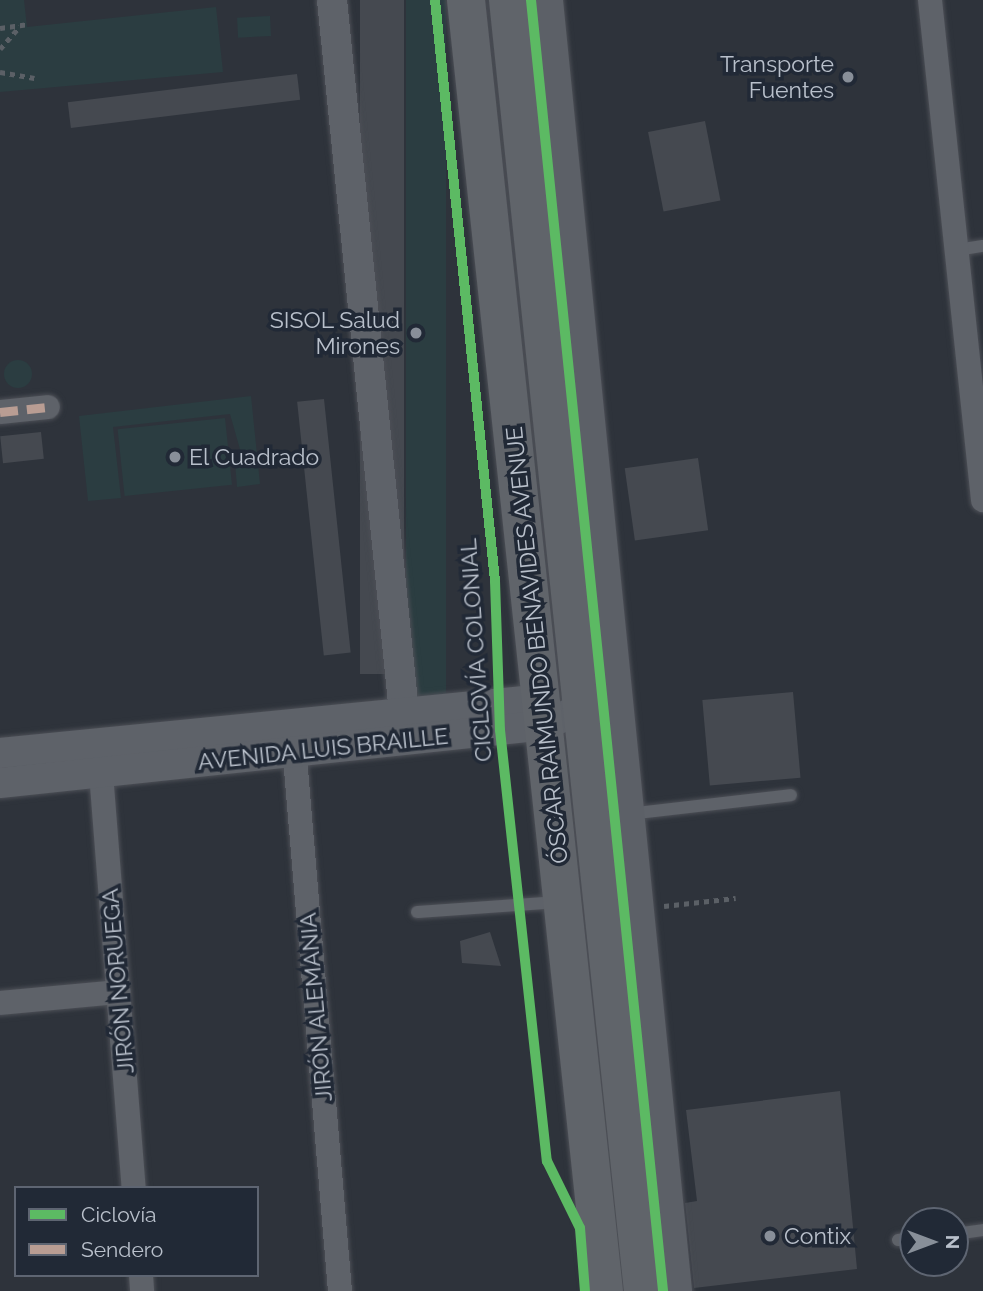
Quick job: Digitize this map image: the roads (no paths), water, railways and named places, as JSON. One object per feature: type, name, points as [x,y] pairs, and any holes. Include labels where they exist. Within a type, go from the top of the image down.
[{"type":"main road","name":"ÓSCAR RAIMUNDO BENAVIDES AVENUE","points":[[466,0],[545,712],[604,1291]]},
{"type":"main road","name":"ÓSCAR RAIMUNDO BENAVIDES AVENUE","points":[[509,0],[643,1291]]},
{"type":"main road","points":[[545,0],[674,1291]]},
{"type":"street","points":[[332,0],[404,713]]},
{"type":"street","points":[[930,0],[957,250],[975,347],[983,500]]},
{"type":"street","points":[[0,412],[48,407]]},
{"type":"street","name":"AVENIDA LUIS BRAILLE","points":[[0,753],[293,737],[545,712],[581,703],[609,651]]},
{"type":"street","name":"AVENIDA LUIS BRAILLE","points":[[0,783],[101,773],[404,713],[545,712]]},
{"type":"street","name":"JIRÓN ALEMANIA","points":[[293,737],[340,1291]]},
{"type":"street","name":"JIRÓN NORUEGA","points":[[101,773],[134,1186]]},
{"type":"street","points":[[0,1003],[118,992]]},
{"type":"lane","points":[[957,250],[983,246]]},
{"type":"lane","points":[[625,815],[791,795]]},
{"type":"lane","points":[[417,912],[564,902]]},
{"type":"place","name":"Transporte Fuentes","points":[[848,77]]},
{"type":"place","name":"SISOL Salud Mirones","points":[[416,333]]},
{"type":"place","name":"El Cuadrado","points":[[175,457]]},
{"type":"place","name":"Contix","points":[[770,1236]]}]
